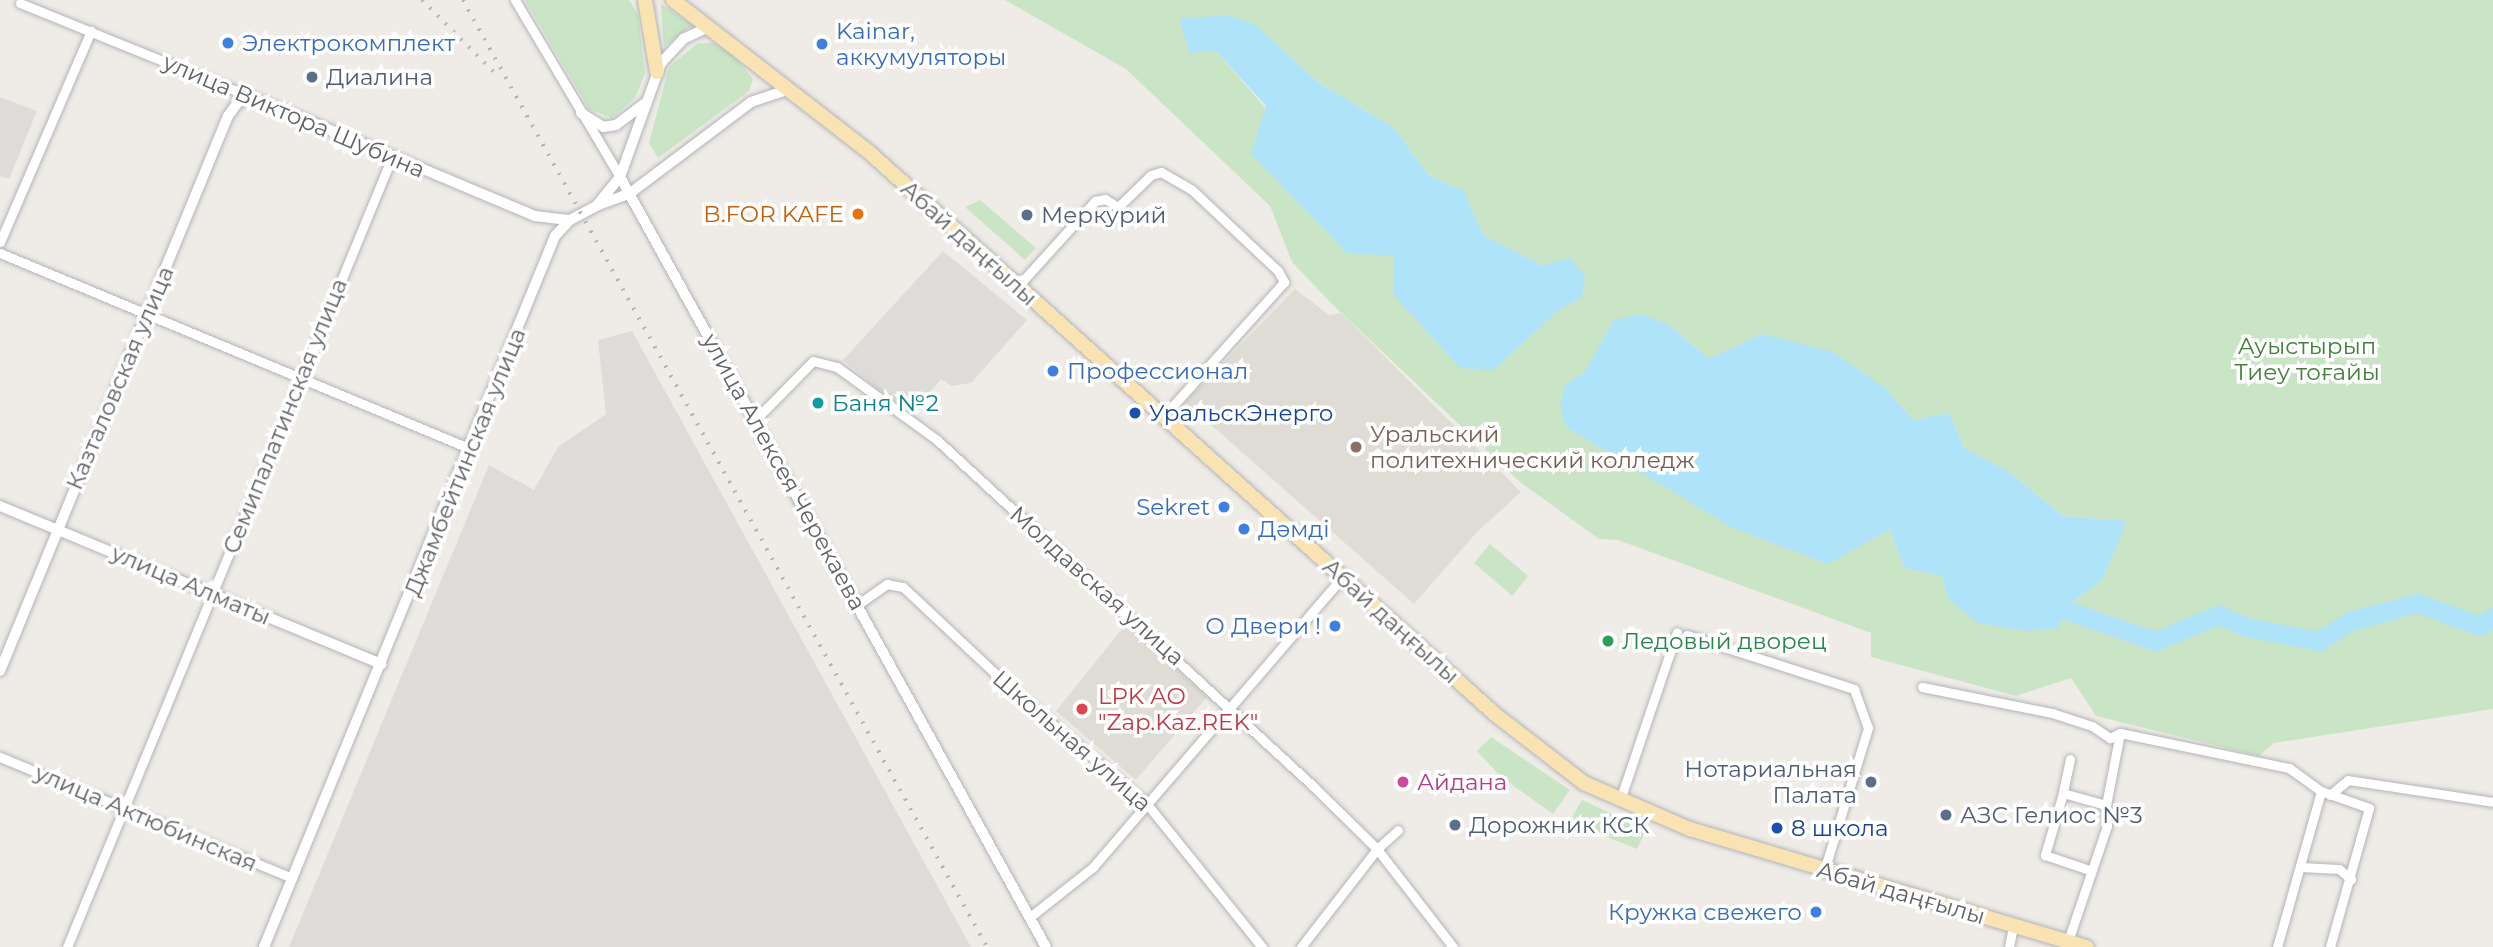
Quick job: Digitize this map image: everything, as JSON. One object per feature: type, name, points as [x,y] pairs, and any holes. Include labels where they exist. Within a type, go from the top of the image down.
[{"type":"main road","points":[[645,0],[657,72]]},
{"type":"main road","name":"Абай даңғылы","points":[[673,0],[790,89],[1018,286],[1342,578],[1541,752],[1584,783],[1690,830],[2088,947]]},
{"type":"street","name":"улица Алексея Черекаева","points":[[514,0],[620,177],[756,419],[1046,947]]},
{"type":"street","name":"улица Виктора Шубина","points":[[20,3],[535,216],[570,220]]},
{"type":"street","points":[[598,205],[620,177],[657,72],[683,39],[709,27]]},
{"type":"street","points":[[0,242],[91,31]]},
{"type":"street","name":"Джамбейтинская улица","points":[[264,947],[471,449],[555,236],[570,220],[598,205],[629,194],[751,102],[790,89]]},
{"type":"street","name":"Казталовская улица","points":[[0,671],[228,116],[238,102],[254,98]]},
{"type":"street","points":[[581,113],[603,127],[616,125],[649,100]]},
{"type":"street","name":"Семипалатинская улица","points":[[67,947],[127,810],[299,376],[392,157]]},
{"type":"street","points":[[1018,286],[1095,201],[1105,199],[1118,207],[1150,175],[1161,172],[1173,175],[1199,196],[1278,271],[1284,282],[1163,417]]},
{"type":"street","points":[[0,253],[471,449]]},
{"type":"street","name":"Молдавская улица","points":[[756,419],[806,365],[813,361],[837,367],[937,440],[1231,707],[1377,849],[1452,947]]},
{"type":"street","name":"улица Алматы","points":[[0,506],[382,664]]},
{"type":"street","points":[[1030,917],[1051,904],[1093,867],[1342,578]]},
{"type":"street","name":"Школьная улица","points":[[857,605],[887,584],[903,587],[1017,694],[1147,804],[1262,947]]},
{"type":"street","points":[[1620,800],[1682,633],[1854,689],[1867,717],[1868,728],[1824,871]]},
{"type":"street","points":[[1922,687],[2052,713],[2092,726],[2110,738],[2120,733],[2289,768],[2326,793],[2369,808],[2330,947]]},
{"type":"street","points":[[2068,941],[2089,870],[2107,826],[2106,805],[2120,733]]},
{"type":"street","name":"улица Актюбинская","points":[[0,757],[292,878]]},
{"type":"street","points":[[2070,759],[2045,855],[2089,870]]},
{"type":"street","points":[[2277,947],[2300,867],[2326,793],[2348,780],[2493,802]]},
{"type":"street","points":[[2063,793],[2106,805]]},
{"type":"street","points":[[1301,947],[1377,849],[1398,831]]},
{"type":"street","points":[[2300,867],[2339,869],[2351,879]]},
{"type":"street","points":[[2009,947],[2013,926]]},
{"type":"shaded area","points":[[0,97],[37,111],[9,179],[0,176]]},
{"type":"shaded area","points":[[943,251],[1027,320],[971,383],[951,386],[941,379],[910,416],[843,360]]},
{"type":"shaded area","name":"Уральский политехнический колледж","points":[[1295,289],[1329,315],[1341,313],[1521,492],[1477,532],[1414,604],[1185,402]]},
{"type":"shaded area","points":[[632,331],[971,947],[289,947],[489,465],[534,490],[558,447],[606,414],[598,340]]},
{"type":"shaded area","points":[[1126,624],[1207,697],[1136,780],[1056,711]]},
{"type":"green space","points":[[525,0],[629,0],[638,14],[645,74],[635,98],[612,118],[589,109]]},
{"type":"green space","name":"Ауыстырып Тиеу тоғайы","points":[[1005,0],[2493,0],[2493,709],[2274,743],[2259,756],[2096,716],[2071,678],[2016,696],[1871,657],[1871,633],[1618,540],[1599,539],[1520,482],[1333,305],[1292,262],[1270,206],[1126,69]],"holes":[[[1254,25],[1318,82],[1395,129],[1429,176],[1464,191],[1482,235],[1543,266],[1582,297],[1558,311],[1394,255],[1216,51]],[[1669,325],[1709,359],[1762,334],[1886,389],[1913,420],[1949,413],[1964,448],[2009,472],[2063,516],[2126,521],[2103,579],[2063,609],[1949,600],[1942,576],[1904,568],[1890,529],[1566,384]]]},
{"type":"green space","points":[[661,4],[692,25],[664,47],[663,36]]},
{"type":"green space","points":[[698,43],[713,43],[731,53],[753,79],[749,91],[658,158],[649,143],[669,67]]},
{"type":"green space","points":[[980,200],[1036,248],[1025,260],[965,207]]},
{"type":"green space","points":[[1490,544],[1528,576],[1512,596],[1474,563]]},
{"type":"green space","points":[[1491,737],[1570,790],[1553,814],[1500,776],[1477,751]]},
{"type":"green space","points":[[1582,800],[1646,830],[1637,849],[1569,822]]},
{"type":"water","points":[[1227,15],[1254,24],[1318,82],[1395,129],[1429,176],[1464,191],[1483,235],[1543,266],[1569,258],[1585,276],[1582,297],[1558,311],[1493,370],[1460,368],[1394,295],[1394,255],[1348,254],[1251,154],[1266,106],[1216,51],[1190,53],[1179,19]]},
{"type":"water","points":[[1641,314],[1669,325],[1709,359],[1762,334],[1833,352],[1886,389],[1913,420],[1949,413],[1964,448],[2009,472],[2063,516],[2127,521],[2103,579],[2063,609],[2059,628],[2026,631],[1978,623],[1949,600],[1942,576],[1904,568],[1890,529],[1828,564],[1731,527],[1566,427],[1560,405],[1566,384],[1585,372],[1614,320]]},
{"type":"waterway","points":[[2063,609],[2155,641],[2218,615],[2251,628],[2319,641],[2350,621],[2417,603],[2480,626],[2493,617]]},
{"type":"railway","points":[[422,0],[496,74]]},
{"type":"railway","points":[[463,0],[987,947]]},
{"type":"place","name":"Электрокомплект","points":[[228,43]]},
{"type":"place","name":"Kainar, аккумуляторы","points":[[822,44]]},
{"type":"place","name":"Диалина","points":[[312,77]]},
{"type":"place","name":"B.FOR KAFE","points":[[858,214]]},
{"type":"place","name":"Меркурий","points":[[1027,215]]},
{"type":"place","name":"Профессионал","points":[[1053,371]]},
{"type":"place","name":"Баня №2","points":[[818,403]]},
{"type":"place","name":"УральскЭнерго","points":[[1135,413]]},
{"type":"place","name":"Уральский политехнический колледж","points":[[1356,447]]},
{"type":"place","name":"Sekret","points":[[1224,507]]},
{"type":"place","name":"Дəмді","points":[[1244,529]]},
{"type":"place","name":"О Двери !","points":[[1335,626]]},
{"type":"place","name":"Ледовый дворец","points":[[1608,641]]},
{"type":"place","name":"LPK AO \"Zap.Kaz.REK\"","points":[[1082,709]]},
{"type":"place","name":"Айдана","points":[[1403,782]]},
{"type":"place","name":"Нотариальная Палата","points":[[1871,782]]},
{"type":"place","name":"АЗС Гелиос №3","points":[[1946,815]]},
{"type":"place","name":"Дорожник КСК","points":[[1455,825]]},
{"type":"place","name":"8 школа","points":[[1777,828]]},
{"type":"place","name":"Кружка свежего","points":[[1816,912]]}]
